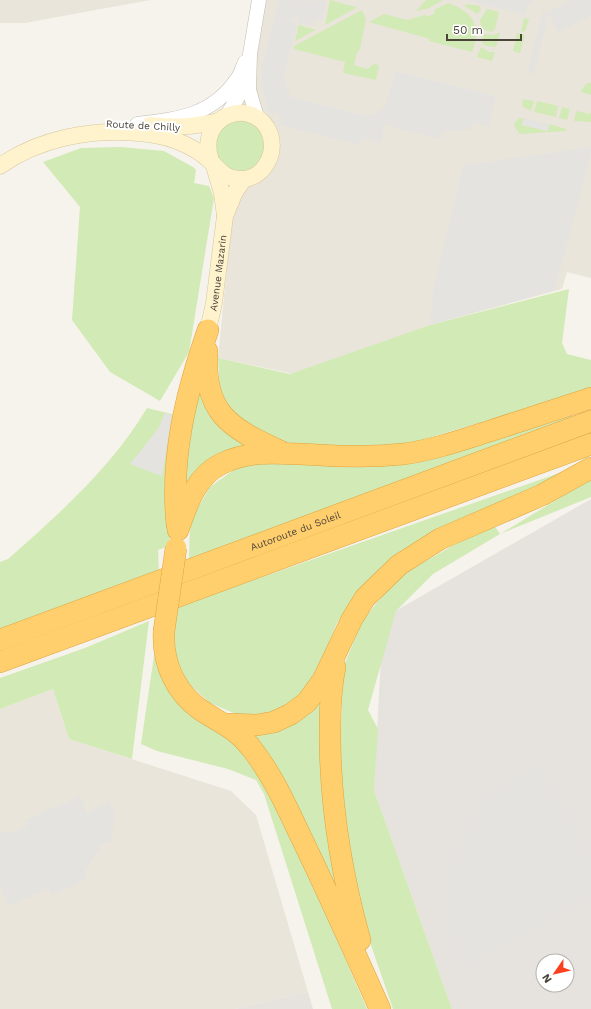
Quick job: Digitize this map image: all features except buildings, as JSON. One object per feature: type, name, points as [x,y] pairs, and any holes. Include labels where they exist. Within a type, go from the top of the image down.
[{"type":"highway","points":[[208,330],[207,379],[215,404],[222,415],[238,430],[281,452]]},
{"type":"highway","points":[[177,539],[174,492],[179,440],[191,379],[208,330]]},
{"type":"highway","points":[[380,1009],[319,875],[273,781],[250,746],[227,724],[206,714],[176,685],[166,663],[163,642],[164,630],[177,539],[187,504],[195,488],[214,468],[241,456],[281,452],[353,457],[386,456],[417,451],[461,440],[591,398]]},
{"type":"highway","name":"Autoroute du Soleil","points":[[0,640],[591,421]]},
{"type":"highway","name":"Autoroute du Soleil","points":[[0,662],[591,444]]},
{"type":"highway","points":[[227,724],[247,726],[266,724],[282,719],[299,708],[319,687],[352,619],[365,598],[399,564],[440,539],[542,495],[591,468]]},
{"type":"highway","points":[[342,639],[333,678],[331,698],[330,752],[335,816],[342,865],[355,922],[368,963],[386,1009]]},
{"type":"main road","points":[[246,114],[257,118],[270,134],[272,153],[263,169],[251,177],[244,179],[228,176],[212,163],[207,143],[212,128],[223,118],[246,114]]},
{"type":"main road","name":"Route de Chilly","points":[[0,154],[35,137],[66,129],[108,122],[174,128],[191,127],[223,118]]},
{"type":"main road","name":"Route de Chilly","points":[[0,166],[58,139],[93,132],[154,135],[176,141],[212,163]]},
{"type":"main road","name":"Avenue Mazarin","points":[[208,330],[214,303],[225,216],[222,193],[212,163]]},
{"type":"main road","name":"Avenue Mazarin","points":[[225,216],[235,192],[244,179]]},
{"type":"street","points":[[223,118],[241,88],[260,0]]},
{"type":"street","points":[[248,58],[249,90],[257,118]]},
{"type":"street","points":[[138,124],[178,119],[200,112],[210,106],[229,89],[238,78],[248,58]]},
{"type":"shaded area","points":[[0,0],[150,0],[25,23],[0,23]]},
{"type":"shaded area","points":[[253,0],[591,0],[591,278],[567,272],[562,289],[430,325],[294,374],[218,358]]},
{"type":"shaded area","points":[[279,0],[326,1],[322,21],[315,20],[313,26],[298,23],[299,15],[291,20],[297,23],[284,78],[291,97],[367,116],[384,109],[395,71],[496,96],[489,127],[473,122],[471,129],[443,132],[440,139],[385,125],[380,143],[361,138],[359,145],[280,125],[282,120],[277,112],[271,115],[268,109],[261,83],[262,66]]},
{"type":"shaded area","points":[[465,0],[533,0],[526,8],[524,15]]},
{"type":"shaded area","points":[[570,0],[591,0],[591,16],[558,32],[548,11]]},
{"type":"shaded area","points":[[543,11],[549,13],[534,74],[527,72]]},
{"type":"shaded area","points":[[524,118],[549,124],[548,131],[522,125]]},
{"type":"shaded area","points":[[591,147],[591,154],[555,290],[430,325],[433,290],[463,165]]},
{"type":"shaded area","points":[[165,413],[172,415],[162,476],[130,464],[158,429]]},
{"type":"shaded area","points":[[591,499],[591,1009],[452,1009],[374,790],[383,618]]},
{"type":"shaded area","points":[[53,689],[69,739],[231,791],[256,815],[308,992],[235,1009],[0,1009],[0,709]]},
{"type":"shaded area","points":[[540,765],[591,856],[591,898],[525,936],[461,969],[446,921],[445,886],[451,858],[470,821],[484,800],[520,774]]},
{"type":"shaded area","points":[[80,796],[87,813],[109,801],[115,813],[111,843],[104,842],[84,873],[87,879],[52,895],[48,889],[9,906],[0,888],[0,832],[6,830],[9,834],[28,825],[26,820]]},
{"type":"shaded area","points":[[308,992],[313,1009],[235,1009]]},
{"type":"green space","points":[[330,0],[356,7],[356,8],[325,25]]},
{"type":"green space","points":[[426,0],[443,0],[429,8],[416,11]]},
{"type":"green space","points":[[448,3],[464,11],[474,21],[476,35],[472,52],[429,41],[430,39],[369,22],[384,14],[407,20],[424,15],[429,16],[435,13],[434,10]]},
{"type":"green space","points":[[466,4],[480,6],[481,10],[477,14],[465,6]]},
{"type":"green space","points":[[487,9],[499,12],[495,29],[492,32],[482,29],[480,20]]},
{"type":"green space","points":[[362,10],[366,19],[360,49],[357,53],[354,65],[367,69],[374,64],[378,65],[379,67],[376,80],[343,73],[345,62],[294,49],[294,46]]},
{"type":"green space","points":[[524,18],[529,19],[525,32],[521,31]]},
{"type":"green space","points":[[299,25],[316,30],[295,41]]},
{"type":"green space","points":[[500,32],[496,47],[486,46],[482,43],[483,34],[493,35]]},
{"type":"green space","points":[[517,33],[525,35],[520,53],[513,51]]},
{"type":"green space","points":[[481,47],[489,52],[495,52],[492,61],[477,57]]},
{"type":"green space","points":[[587,83],[591,83],[591,95],[580,92]]},
{"type":"green space","points":[[523,99],[534,101],[531,111],[522,106]]},
{"type":"green space","points":[[537,101],[558,106],[556,117],[534,112]]},
{"type":"green space","points":[[562,107],[570,109],[567,120],[559,118]]},
{"type":"green space","points":[[576,111],[590,114],[591,111],[591,122],[574,121]]},
{"type":"green space","points":[[520,118],[524,118],[522,125],[547,131],[549,124],[566,129],[567,131],[520,134],[514,126],[516,121]]},
{"type":"green space","points":[[243,119],[259,128],[263,136],[263,152],[260,159],[249,170],[241,172],[232,171],[217,161],[215,142],[216,131],[225,125]]},
{"type":"green space","points":[[120,147],[164,151],[193,167],[196,170],[194,183],[209,186],[214,198],[189,352],[160,401],[110,372],[72,320],[80,207],[43,162],[81,148]]},
{"type":"green space","points":[[569,289],[562,343],[567,354],[591,360],[591,389],[402,446],[330,451],[266,438],[235,416],[220,392],[218,358],[290,374],[430,325]]},
{"type":"green space","points":[[200,380],[254,446],[182,498],[192,420]]},
{"type":"green space","points":[[147,408],[180,416],[169,546],[158,550],[159,574],[0,631],[0,562],[8,559],[84,489],[118,450]]},
{"type":"green space","points":[[576,410],[571,418],[189,561],[190,521],[210,487],[235,469],[263,460],[332,466]]},
{"type":"green space","points":[[582,465],[403,550],[364,584],[337,623],[314,677],[296,700],[267,716],[243,717],[210,703],[187,682],[175,655],[170,633],[174,608]]},
{"type":"green space","points":[[591,479],[591,497],[500,534]]},
{"type":"green space","points":[[494,525],[500,534],[433,574],[396,611],[368,710],[378,729],[374,790],[452,1009],[393,1009],[363,922],[350,865],[340,776],[344,665],[363,620],[397,578],[452,546]]},
{"type":"green space","points":[[149,621],[132,759],[69,739],[53,689],[0,709],[0,678],[85,648]]},
{"type":"green space","points":[[156,642],[158,657],[245,750],[292,836],[367,1009],[332,1009],[264,794],[256,780],[228,769],[157,751],[141,744]]},
{"type":"green space","points":[[324,693],[347,921],[251,735]]}]
